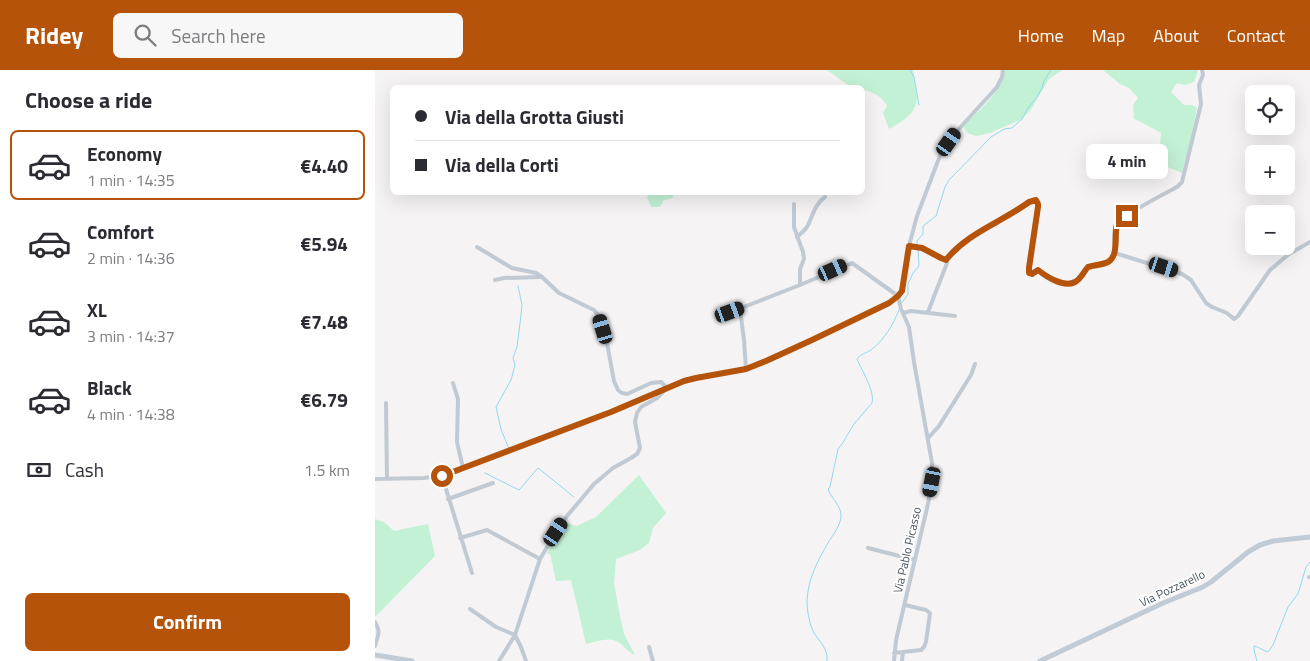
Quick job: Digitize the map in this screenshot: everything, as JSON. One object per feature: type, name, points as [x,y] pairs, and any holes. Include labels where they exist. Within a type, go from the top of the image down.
[{"type":"street","points":[[375,479],[442,476],[611,412],[667,388],[696,378],[746,369],[889,303],[902,291],[909,246],[917,216],[941,153],[957,131],[997,86],[1002,77],[1003,70]]},
{"type":"street","points":[[928,312],[947,263],[946,260],[950,254],[973,236],[1034,200],[1037,202],[1038,207],[1029,268],[1030,274],[1038,270],[1063,284],[1074,283],[1088,267],[1108,262],[1115,253],[1115,228],[1118,222],[1177,187],[1182,182],[1201,104],[1199,85],[1203,75],[1202,70]]},
{"type":"street","points":[[797,237],[807,227],[819,201],[825,197]]},
{"type":"street","points":[[794,204],[794,226],[804,259],[800,269],[800,285]]},
{"type":"street","points":[[1115,253],[1182,274],[1191,280],[1206,303],[1227,313],[1234,319],[1270,270],[1289,254],[1310,242]]},
{"type":"street","points":[[909,246],[922,248],[946,260]]},
{"type":"street","points":[[477,247],[505,265],[536,273],[559,293],[594,310],[599,316],[610,356],[614,382],[622,393],[627,394],[651,383],[658,382],[663,383],[667,388]]},
{"type":"street","points":[[721,316],[852,263],[898,296]]},
{"type":"street","points":[[495,280],[542,277]]},
{"type":"street","name":"Via Pablo Picasso","points":[[894,661],[894,653],[932,482],[932,463],[909,327],[901,309],[898,296]]},
{"type":"street","points":[[740,309],[746,369]]},
{"type":"street","points":[[901,309],[955,316]]},
{"type":"street","points":[[928,438],[939,426],[971,375],[975,364]]},
{"type":"street","points":[[453,383],[458,399],[457,442],[463,468]]},
{"type":"street","points":[[499,661],[515,635],[540,559],[567,516],[586,493],[613,468],[637,454],[640,448],[635,422],[637,413],[641,407],[657,398],[667,388]]},
{"type":"street","points":[[386,403],[387,479]]},
{"type":"street","points":[[442,476],[472,573]]},
{"type":"street","points":[[448,498],[493,483]]},
{"type":"street","points":[[460,538],[487,530],[540,559]]},
{"type":"street","name":"Via Pozzarello","points":[[1041,661],[1163,603],[1203,587],[1248,552],[1260,546],[1273,541],[1310,537]]},
{"type":"street","points":[[868,548],[915,560]]},
{"type":"street","points":[[894,653],[918,651],[924,647],[926,642],[929,612],[905,605]]},
{"type":"street","points":[[470,609],[496,627],[515,635],[526,661]]},
{"type":"street","points":[[375,622],[379,628],[375,646]]},
{"type":"street","points":[[649,647],[653,661]]},
{"type":"street","points":[[902,661],[903,652]]},
{"type":"street","points":[[375,655],[412,661]]},
{"type":"green space","points":[[827,70],[913,70],[917,99],[916,106],[908,117],[889,129],[883,113],[887,106],[880,97],[865,91],[865,85],[848,85]]},
{"type":"green space","points":[[1004,70],[1062,70],[1049,79],[1030,111],[1020,120],[990,133],[976,136],[967,133],[963,126],[994,93],[999,86]]},
{"type":"green space","points":[[1103,70],[1198,71],[1194,82],[1185,85],[1177,83],[1171,92],[1184,105],[1192,105],[1197,108],[1182,173],[1165,166],[1159,159],[1161,133],[1134,119],[1133,105],[1138,98],[1129,88],[1120,84]]},
{"type":"green space","points":[[648,195],[674,195],[673,198],[664,200],[660,207],[651,207],[647,197]]},
{"type":"green space","points":[[639,475],[666,513],[653,528],[649,543],[640,550],[616,559],[614,583],[619,611],[624,634],[635,655],[615,640],[602,640],[586,644],[571,580],[556,581],[550,554],[547,554],[553,540],[566,523],[577,526],[596,517]]},
{"type":"green space","points":[[375,519],[384,522],[394,531],[428,524],[435,556],[375,617]]},
{"type":"waterway","points":[[910,70],[914,77],[919,105]]},
{"type":"waterway","points":[[917,245],[917,241],[923,234],[923,226],[936,216],[949,180],[991,137],[1004,129],[1012,128],[1022,119],[1037,97],[1051,70]]},
{"type":"waterway","points":[[901,304],[908,294],[908,284],[913,273],[919,266],[918,249]]},
{"type":"waterway","points":[[509,449],[501,429],[496,407],[511,380],[515,365],[513,358],[517,347],[522,305],[518,286]]},
{"type":"waterway","points":[[827,661],[825,649],[813,631],[807,601],[809,585],[814,571],[841,519],[841,512],[828,489],[838,449],[854,424],[872,403],[870,387],[857,359],[880,342],[891,327],[899,310]]},
{"type":"waterway","points":[[485,473],[519,490],[538,468],[574,497]]},
{"type":"waterway","points":[[1257,661],[1254,646],[1268,652],[1273,645],[1288,607],[1298,594],[1306,567],[1310,562]]},
{"type":"route","points":[[442,476],[611,412],[684,381],[746,369],[884,306],[902,291],[909,246],[922,248],[946,260],[950,254],[973,236],[1032,200],[1036,200],[1038,207],[1029,273],[1032,274],[1038,270],[1063,284],[1074,283],[1088,267],[1104,264],[1111,260],[1115,253],[1115,228],[1118,222],[1127,216]]}]
